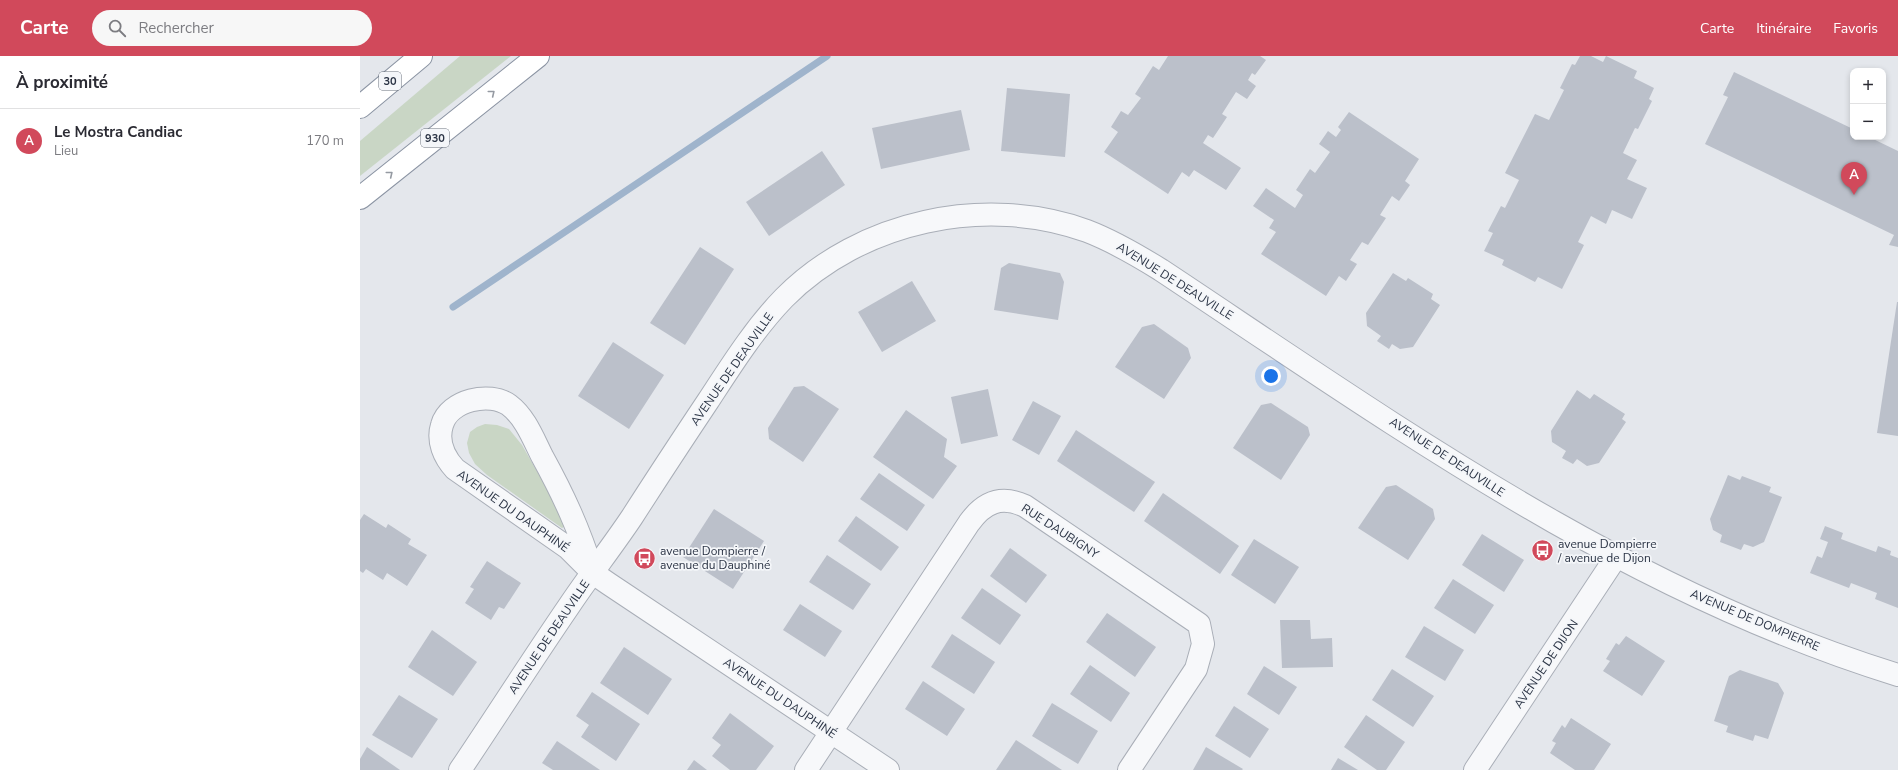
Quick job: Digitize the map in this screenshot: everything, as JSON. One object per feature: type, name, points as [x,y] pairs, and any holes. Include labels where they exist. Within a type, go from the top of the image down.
[{"type":"highway","name":"30","points":[[360,107],[421,56]]},
{"type":"highway","name":"930","points":[[360,198],[538,56]]},
{"type":"highway","points":[[510,78],[551,56]]},
{"type":"street","name":"AVENUE DE DEAUVILLE","points":[[460,770],[619,537],[752,336],[768,316],[799,285],[836,258],[889,232],[931,221],[994,215],[1051,221],[1080,229],[1103,238],[1140,256],[1462,468],[1530,510],[1616,557]]},
{"type":"street","name":"AVENUE DU DAUPHINÉ","points":[[593,573],[580,534],[563,493],[527,427],[517,413],[508,405],[491,398],[467,401],[449,413],[442,423],[440,434],[446,459],[455,469],[568,548],[593,573],[888,770]]},
{"type":"street","name":"RUE DAUBIGNY","points":[[806,770],[974,515],[981,508],[997,501],[1016,502],[1025,506],[1195,620],[1201,630],[1202,652],[1196,669],[1129,770]]},
{"type":"street","name":"AVENUE DE DOMPIERRE","points":[[1616,557],[1704,600],[1754,621],[1898,675]]},
{"type":"street","name":"AVENUE DE DIJON","points":[[1475,770],[1616,557]]},
{"type":"green space","points":[[460,56],[511,56],[360,176],[360,141]]},
{"type":"green space","points":[[485,424],[497,425],[509,429],[522,445],[567,524],[566,526],[562,528],[487,475],[475,464],[469,453],[467,443],[470,432]]},
{"type":"building","points":[[1168,56],[1260,56],[1266,60],[1255,75],[1252,73],[1248,80],[1256,86],[1247,99],[1236,92],[1222,114],[1227,117],[1213,138],[1208,135],[1203,143],[1241,168],[1226,190],[1194,170],[1189,177],[1182,172],[1168,194],[1104,152],[1118,132],[1111,127],[1121,111],[1128,115],[1141,98],[1135,94],[1153,66],[1159,70]]},
{"type":"building","points":[[1580,56],[1591,56],[1603,62],[1606,56],[1637,71],[1634,78],[1654,88],[1649,99],[1652,101],[1638,129],[1635,128],[1623,153],[1637,160],[1627,179],[1647,188],[1632,219],[1612,210],[1606,224],[1591,216],[1578,242],[1584,245],[1562,289],[1538,277],[1535,282],[1502,265],[1504,260],[1484,251],[1493,233],[1488,231],[1501,206],[1505,208],[1519,180],[1505,173],[1535,114],[1549,120],[1564,90],[1560,88],[1572,64],[1575,65]]},
{"type":"building","points":[[1734,72],[1850,128],[1850,140],[1875,140],[1898,151],[1898,247],[1889,245],[1894,235],[1705,144],[1728,97],[1723,95]]},
{"type":"building","points":[[1007,88],[1070,94],[1065,157],[1001,151]]},
{"type":"building","points":[[961,110],[970,150],[881,169],[872,128]]},
{"type":"building","points":[[1349,112],[1419,159],[1405,181],[1410,185],[1399,201],[1392,196],[1380,215],[1386,218],[1368,245],[1362,242],[1350,260],[1357,264],[1346,281],[1339,276],[1326,296],[1261,254],[1276,232],[1269,228],[1274,220],[1253,206],[1266,188],[1295,208],[1303,195],[1296,190],[1310,169],[1315,173],[1330,152],[1319,144],[1328,131],[1336,137],[1341,130],[1338,127]]},
{"type":"building","points":[[822,151],[845,185],[769,236],[746,202]]},
{"type":"building","points":[[700,247],[734,269],[685,345],[650,323]]},
{"type":"building","points":[[1009,263],[1060,273],[1064,282],[1058,320],[994,310],[1001,268]]},
{"type":"building","points":[[1393,273],[1406,281],[1408,278],[1433,294],[1431,299],[1440,305],[1413,347],[1400,349],[1392,344],[1389,349],[1377,341],[1381,336],[1367,326],[1366,313]]},
{"type":"building","points":[[912,281],[936,321],[882,352],[858,312]]},
{"type":"building","points":[[1898,302],[1898,436],[1877,433]]},
{"type":"building","points":[[1154,324],[1188,348],[1191,358],[1164,399],[1115,367],[1142,327]]},
{"type":"building","points":[[613,342],[664,375],[629,429],[578,396]]},
{"type":"building","points":[[804,386],[839,409],[803,462],[769,439],[768,428],[794,387]]},
{"type":"building","points":[[988,389],[998,436],[961,444],[951,397]]},
{"type":"building","points":[[1577,390],[1590,399],[1594,394],[1625,414],[1622,419],[1626,422],[1599,463],[1587,466],[1577,459],[1573,464],[1562,458],[1566,451],[1552,442],[1551,431]]},
{"type":"building","points":[[1033,401],[1061,416],[1039,455],[1012,440]]},
{"type":"building","points":[[1271,403],[1308,427],[1310,435],[1281,480],[1233,448],[1261,405]]},
{"type":"building","points":[[906,410],[947,439],[944,457],[957,466],[933,499],[873,457]]},
{"type":"building","points":[[1076,430],[1155,482],[1134,512],[1057,461]]},
{"type":"building","points":[[879,473],[925,505],[907,531],[860,499]]},
{"type":"building","points":[[1728,475],[1740,480],[1742,476],[1771,487],[1769,492],[1782,497],[1764,542],[1753,547],[1744,544],[1741,550],[1720,542],[1722,535],[1713,530],[1710,519]]},
{"type":"building","points":[[1396,485],[1433,509],[1435,519],[1408,560],[1358,528],[1386,487]]},
{"type":"building","points":[[1163,493],[1239,546],[1220,574],[1144,521]]},
{"type":"building","points":[[714,509],[764,541],[733,589],[683,557]]},
{"type":"building","points":[[364,514],[386,528],[388,524],[411,539],[408,544],[427,555],[407,586],[387,573],[383,580],[366,569],[363,573],[360,571],[360,520]]},
{"type":"building","points":[[856,516],[899,547],[881,571],[838,541]]},
{"type":"building","points":[[1825,526],[1843,533],[1841,539],[1876,552],[1878,546],[1891,551],[1890,555],[1898,558],[1898,608],[1875,599],[1877,593],[1851,583],[1849,588],[1810,573],[1817,556],[1822,558],[1828,542],[1820,539]]},
{"type":"building","points":[[1482,534],[1524,560],[1504,592],[1462,565]]},
{"type":"building","points":[[1254,539],[1299,567],[1275,604],[1231,575]]},
{"type":"building","points":[[1010,548],[1047,575],[1026,603],[990,576]]},
{"type":"building","points":[[827,555],[871,584],[853,610],[809,582]]},
{"type":"building","points":[[487,561],[521,583],[504,609],[499,607],[491,620],[465,603],[474,589],[470,587]]},
{"type":"building","points":[[1453,579],[1494,605],[1475,634],[1434,608]]},
{"type":"building","points":[[982,588],[1021,615],[1000,645],[961,618]]},
{"type":"building","points":[[800,604],[842,631],[825,657],[783,630]]},
{"type":"building","points":[[1107,613],[1156,647],[1135,677],[1086,642]]},
{"type":"building","points":[[1280,620],[1310,620],[1311,639],[1332,638],[1333,667],[1282,668]]},
{"type":"building","points":[[1424,626],[1464,650],[1445,681],[1405,657]]},
{"type":"building","points":[[432,630],[477,662],[453,696],[408,667]]},
{"type":"building","points":[[952,634],[995,662],[974,694],[931,667]]},
{"type":"building","points":[[1626,636],[1665,661],[1642,696],[1603,671],[1610,661],[1606,659],[1616,643],[1619,645]]},
{"type":"building","points":[[624,647],[672,679],[648,715],[600,683]]},
{"type":"building","points":[[1090,665],[1130,693],[1111,722],[1070,694]]},
{"type":"building","points":[[1264,666],[1297,687],[1279,715],[1247,694]]},
{"type":"building","points":[[1392,669],[1434,696],[1413,727],[1372,700]]},
{"type":"building","points":[[1740,670],[1778,683],[1784,693],[1768,739],[1755,735],[1753,741],[1726,732],[1728,726],[1714,721],[1729,676]]},
{"type":"building","points":[[923,681],[965,709],[947,736],[905,709]]},
{"type":"building","points":[[592,692],[640,724],[616,761],[581,737],[589,725],[576,716]]},
{"type":"building","points":[[399,695],[438,719],[412,758],[372,735]]},
{"type":"building","points":[[1052,703],[1098,731],[1078,764],[1032,736]]},
{"type":"building","points":[[1234,706],[1269,729],[1250,758],[1215,736]]},
{"type":"building","points":[[730,713],[774,746],[756,770],[730,770],[712,756],[721,745],[712,738]]},
{"type":"building","points":[[1366,715],[1405,742],[1386,770],[1377,770],[1344,747]]},
{"type":"building","points":[[1571,718],[1611,744],[1594,770],[1575,770],[1550,753],[1556,743],[1552,741],[1562,725],[1565,728]]},
{"type":"building","points":[[1016,740],[1062,770],[996,770]]},
{"type":"building","points":[[557,741],[600,770],[553,770],[542,763]]},
{"type":"building","points":[[367,747],[400,770],[360,770],[360,759]]},
{"type":"building","points":[[1206,747],[1243,769],[1193,770]]},
{"type":"building","points":[[1338,758],[1358,770],[1331,770]]},
{"type":"building","points":[[694,760],[707,770],[687,770]]},
{"type":"waterway","points":[[453,307],[827,56]]},
{"type":"place","name":"Le Mostra Candiac","points":[[1854,195]]},
{"type":"place","name":"avenue Dompierre / avenue de Dijon","points":[[1542,551]]},
{"type":"place","name":"avenue Dompierre / avenue du Dauphiné","points":[[645,558]]}]
